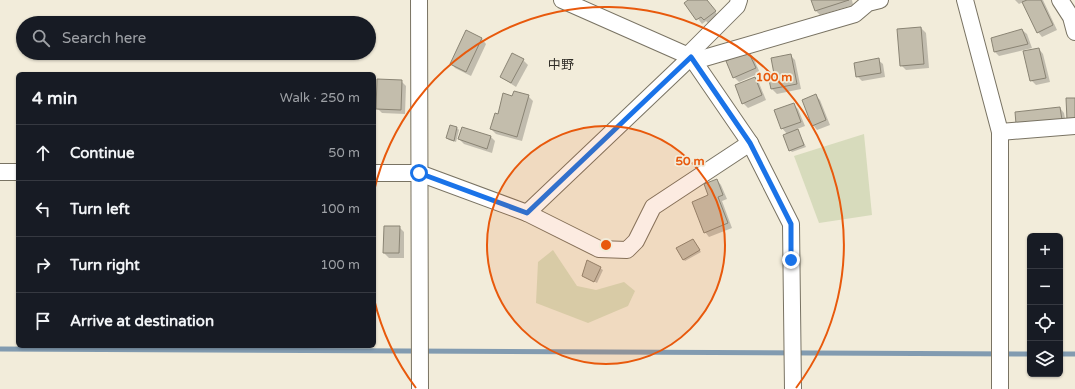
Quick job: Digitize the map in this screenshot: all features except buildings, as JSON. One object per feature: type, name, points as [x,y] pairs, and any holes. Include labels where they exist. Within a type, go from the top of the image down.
[{"type":"street","points":[[419,0],[420,389]]},
{"type":"street","points":[[562,0],[691,58],[750,143],[791,224],[793,389]]},
{"type":"street","points":[[527,213],[691,58],[737,6],[739,0]]},
{"type":"street","points":[[691,58],[855,14],[861,4],[880,0]]},
{"type":"street","points":[[965,0],[1000,132],[1000,389]]},
{"type":"street","points":[[1060,0],[1073,16],[1075,32]]},
{"type":"street","points":[[1000,132],[1075,126]]},
{"type":"street","points":[[376,173],[419,173],[527,213],[599,249],[627,250],[636,241],[653,207],[750,143]]},
{"type":"street","points":[[0,172],[16,172]]},
{"type":"green space","points":[[864,134],[872,215],[819,223],[794,156]]},
{"type":"green space","points":[[553,250],[577,286],[596,290],[624,282],[635,291],[628,306],[588,323],[536,303],[538,262]]},
{"type":"waterway","points":[[0,349],[1027,354]]},
{"type":"waterway","points":[[1063,354],[1075,354]]},
{"type":"district","name":"中野","points":[[561,65]]},
{"type":"route","points":[[419,173],[527,213],[691,57],[750,143],[791,224],[791,260]]}]
